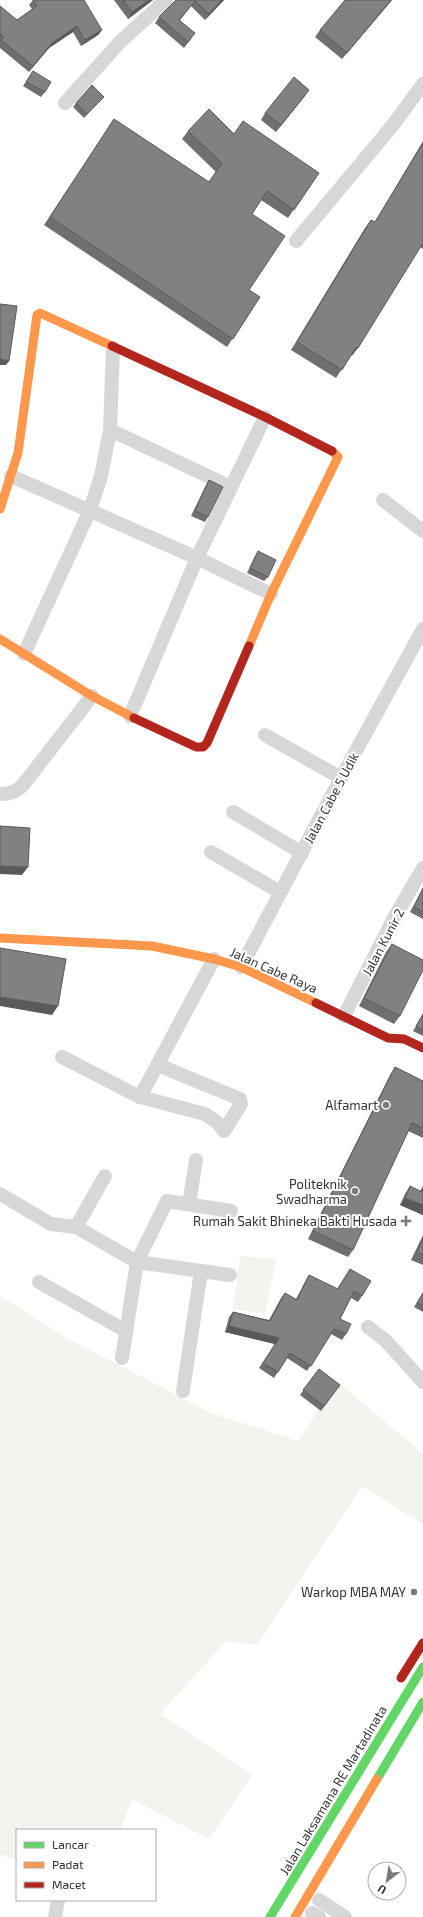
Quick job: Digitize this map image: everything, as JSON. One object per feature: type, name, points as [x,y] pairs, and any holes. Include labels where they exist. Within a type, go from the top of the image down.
[{"type":"main road","points":[[0,509],[18,453],[37,315],[44,313],[113,348],[265,417],[334,452],[338,457],[271,594],[207,743],[203,747],[196,747],[130,716],[92,696],[24,654],[2,644]]},
{"type":"main road","name":"Jalan Cabe Raya","points":[[0,938],[152,946],[214,959],[241,967],[344,1016],[388,1038],[395,1046]]},
{"type":"main road","name":"Jalan Cabe Raya","points":[[388,1038],[404,1039],[423,1048]]},
{"type":"main road","points":[[396,1686],[423,1643]]},
{"type":"main road","name":"Jalan Laksamana RE Martadinata","points":[[270,1917],[420,1672]]},
{"type":"main road","points":[[295,1917],[423,1702]]},
{"type":"main road","points":[[289,1886],[301,1848]]},
{"type":"main road","points":[[313,1916],[321,1897]]},
{"type":"street","points":[[65,103],[120,42],[166,0]]},
{"type":"street","points":[[296,241],[393,126],[423,84]]},
{"type":"street","points":[[24,654],[90,510],[101,476],[110,430],[113,348]]},
{"type":"street","points":[[130,716],[197,558],[265,417]]},
{"type":"street","points":[[110,430],[230,487]]},
{"type":"street","points":[[11,476],[197,558],[271,594]]},
{"type":"street","points":[[383,500],[423,532]]},
{"type":"street","name":"Jalan Cabe 5 Udik","points":[[241,967],[341,778],[423,629]]},
{"type":"street","points":[[0,794],[8,794],[18,791],[23,786],[92,696]]},
{"type":"street","points":[[265,735],[341,778]]},
{"type":"street","points":[[233,812],[302,853]]},
{"type":"street","points":[[211,852],[280,892]]},
{"type":"street","name":"Jalan Kunir 2","points":[[344,1016],[394,918],[423,868]]},
{"type":"street","points":[[140,1097],[214,959]]},
{"type":"street","points":[[62,1057],[140,1097],[205,1114],[218,1123],[224,1131],[241,1104],[238,1098],[158,1065]]},
{"type":"street","points":[[189,1204],[196,1160]]},
{"type":"street","points":[[76,1227],[105,1176]]},
{"type":"street","points":[[0,1195],[51,1224],[76,1227],[137,1262],[230,1275]]},
{"type":"street","points":[[122,1358],[137,1262],[167,1201],[231,1211]]},
{"type":"street","points":[[183,1391],[202,1271]]},
{"type":"street","points":[[39,1282],[126,1332]]},
{"type":"street","points":[[368,1327],[386,1341],[423,1382]]},
{"type":"street","points":[[321,1897],[345,1917]]},
{"type":"street","points":[[55,1917],[58,1901]]},
{"type":"shaded area","points":[[240,1256],[276,1259],[265,1314],[233,1309]]},
{"type":"shaded area","points":[[0,1296],[65,1337],[211,1413],[298,1441],[338,1382],[423,1454],[423,1524],[362,1486],[257,1645],[226,1641],[160,1714],[252,1775],[209,1839],[132,1799],[120,1829],[16,1829],[16,1859],[0,1855]]},
{"type":"building","points":[[33,0],[84,0],[102,30],[85,40],[77,26],[52,43],[33,66],[1,40],[4,37],[0,34],[0,6],[17,20],[37,6]]},
{"type":"building","points":[[123,0],[149,0],[132,12]]},
{"type":"building","points":[[176,0],[222,0],[209,14],[195,1],[179,20],[195,33],[188,42],[159,17]]},
{"type":"building","points":[[345,0],[391,0],[347,53],[320,30]]},
{"type":"building","points":[[33,71],[51,82],[45,92],[26,82]]},
{"type":"building","points":[[294,77],[309,90],[281,125],[265,113]]},
{"type":"building","points":[[92,85],[104,97],[87,114],[76,103]]},
{"type":"building","points":[[209,109],[234,134],[243,121],[319,173],[294,210],[267,191],[252,214],[285,236],[249,290],[260,297],[233,339],[50,217],[114,119],[209,182],[222,163],[188,131]]},
{"type":"building","points":[[423,143],[423,243],[358,348],[356,347],[342,370],[297,342],[371,220],[375,222]]},
{"type":"building","points":[[0,304],[17,306],[9,361],[0,359]]},
{"type":"building","points":[[209,480],[223,487],[208,517],[195,511]]},
{"type":"building","points":[[258,551],[276,560],[268,577],[250,568]]},
{"type":"building","points":[[0,826],[30,828],[28,867],[0,866]]},
{"type":"building","points":[[423,888],[423,912],[414,907]]},
{"type":"building","points":[[392,944],[423,960],[423,970],[400,1016],[364,998]]},
{"type":"building","points":[[0,948],[66,959],[58,1006],[0,997]]},
{"type":"building","points":[[423,1014],[423,1030],[416,1026]]},
{"type":"building","name":"Politeknik Swadharma","points":[[395,1067],[423,1081],[423,1128],[412,1123],[353,1250],[313,1231]]},
{"type":"building","points":[[410,1186],[422,1192],[423,1189],[423,1205],[405,1198]]},
{"type":"building","points":[[423,1239],[423,1255],[417,1252]]},
{"type":"building","points":[[350,1269],[371,1281],[362,1296],[354,1291],[340,1319],[351,1324],[346,1334],[334,1329],[311,1366],[290,1353],[278,1372],[263,1363],[279,1338],[229,1326],[233,1312],[270,1321],[285,1293],[297,1300],[309,1275],[338,1289]]},
{"type":"building","points":[[423,1293],[423,1306],[417,1303]]},
{"type":"building","points":[[319,1369],[340,1385],[324,1406],[303,1390]]},
{"type":"traffic: fast","points":[[270,1917],[423,1667]]},
{"type":"traffic: fast","points":[[377,1779],[423,1702]]},
{"type":"traffic: slow","points":[[0,509],[18,453],[37,315],[40,313],[112,346]]},
{"type":"traffic: slow","points":[[249,646],[271,594],[338,457],[332,451]]},
{"type":"traffic: slow","points":[[0,639],[92,696],[134,718]]},
{"type":"traffic: slow","points":[[0,938],[152,946],[214,959],[241,967],[316,1003]]},
{"type":"traffic: slow","points":[[295,1917],[377,1779]]},
{"type":"traffic: jam","points":[[112,346],[265,417],[332,451]]},
{"type":"traffic: jam","points":[[134,718],[196,747],[203,747],[207,743],[249,646]]},
{"type":"traffic: jam","points":[[316,1003],[388,1038],[404,1039],[423,1048]]},
{"type":"traffic: jam","points":[[401,1678],[423,1643]]},
{"type":"place","name":"Alfamart","points":[[386,1105]]},
{"type":"place","name":"Politeknik Swadharma","points":[[355,1191]]},
{"type":"place","name":"Rumah Sakit Bhineka Bakti Husada","points":[[406,1221]]},
{"type":"place","name":"Warkop MBA MAY","points":[[414,1592]]}]
